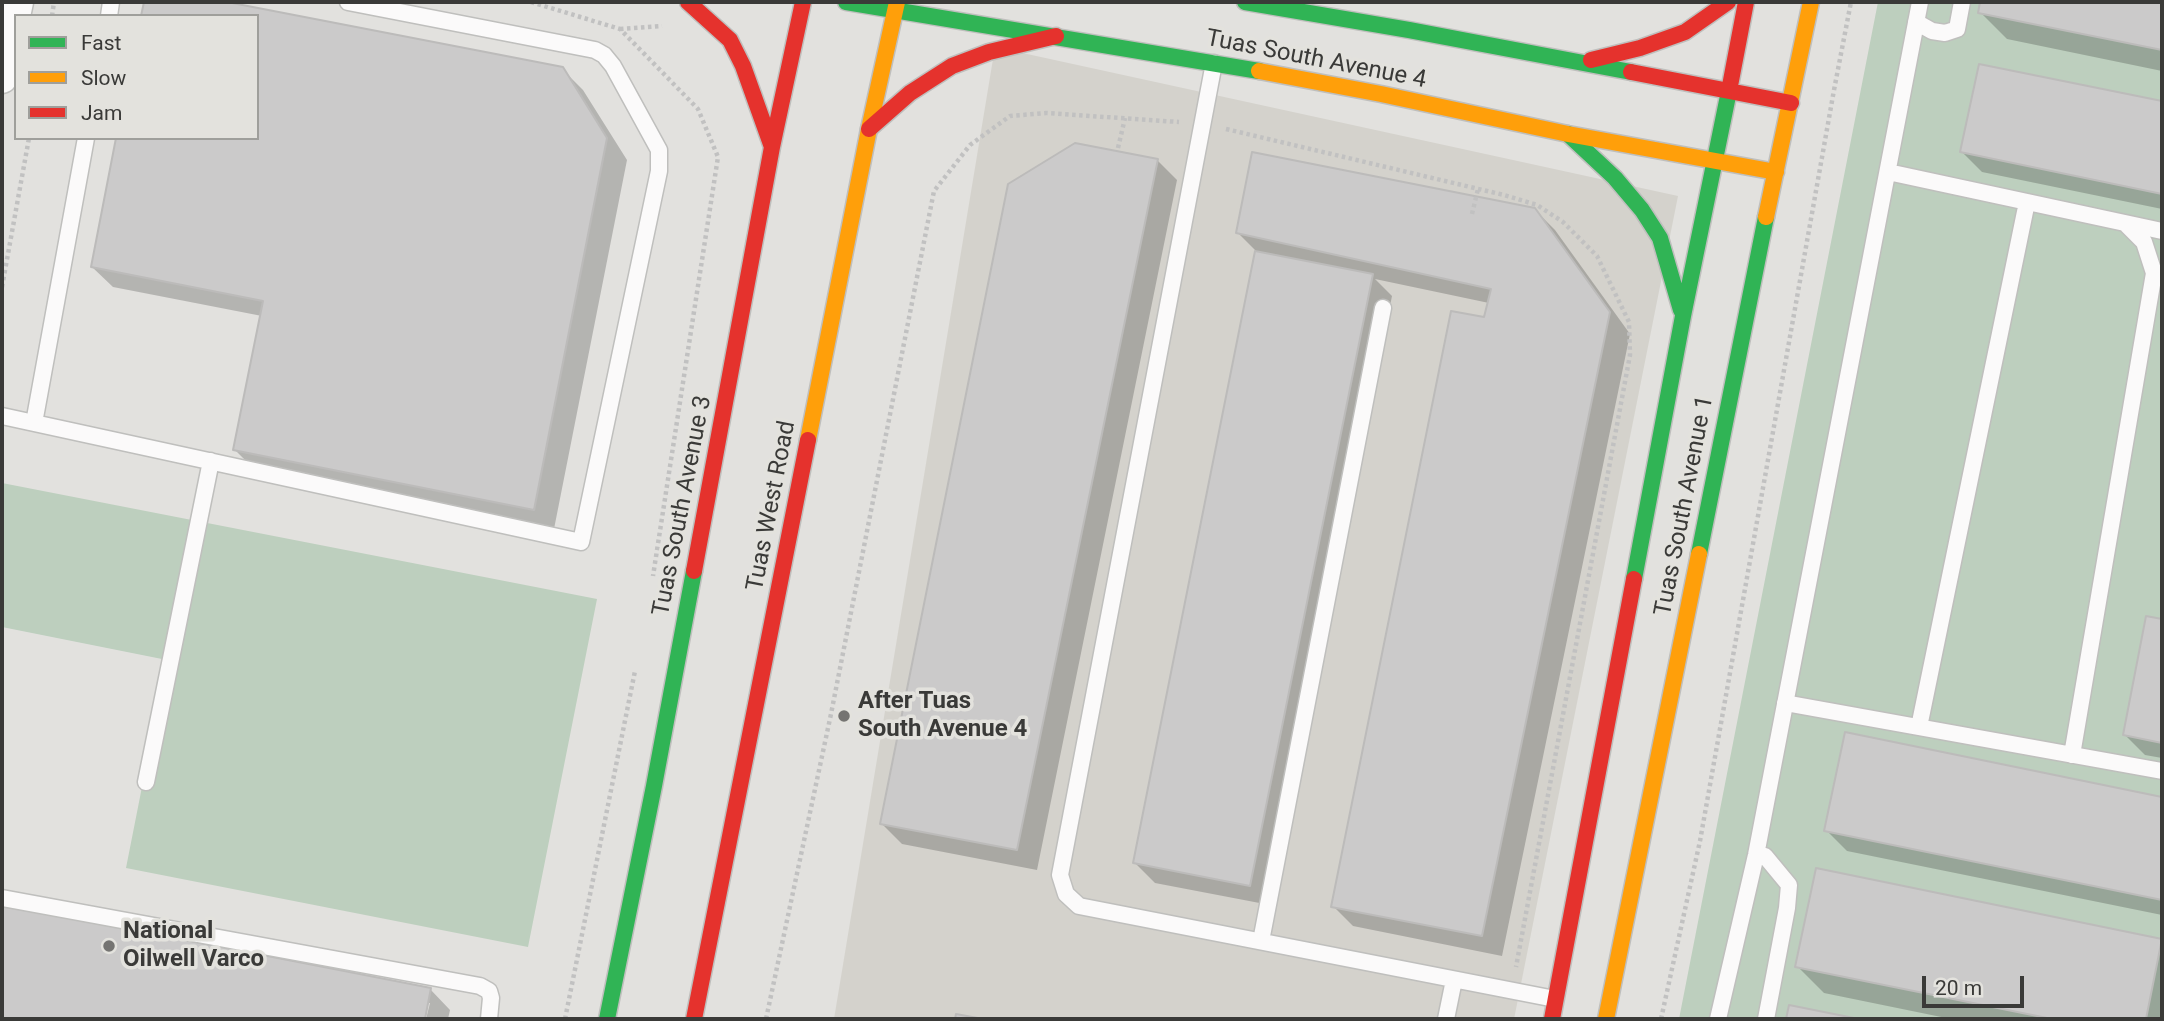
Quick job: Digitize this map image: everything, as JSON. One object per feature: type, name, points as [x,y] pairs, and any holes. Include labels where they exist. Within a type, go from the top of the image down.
[{"type":"main road","points":[[688,2],[730,40],[743,66],[772,147]]},
{"type":"main road","name":"Tuas South Avenue 3","points":[[607,1019],[656,773],[772,147],[803,2]]},
{"type":"main road","name":"Tuas South Avenue 4","points":[[846,2],[896,6],[1381,94],[1568,134],[1776,172]]},
{"type":"main road","name":"Tuas South Avenue 4","points":[[1245,2],[1368,18],[1578,63],[1791,103]]},
{"type":"main road","points":[[1578,63],[1640,48],[1685,32],[1728,2]]},
{"type":"main road","name":"Tuas South Avenue 1","points":[[1552,1019],[1683,316],[1746,2]]},
{"type":"main road","name":"Tuas South Avenue 1","points":[[1606,1019],[1811,2]]},
{"type":"main road","name":"Tuas West Road","points":[[694,1019],[869,129],[896,6]]},
{"type":"main road","points":[[869,129],[910,93],[952,66],[989,52],[1056,36]]},
{"type":"main road","points":[[1568,134],[1615,178],[1642,210],[1660,238],[1683,316]]},
{"type":"street","points":[[2,78],[14,21]]},
{"type":"lane","points":[[2,416],[581,542],[659,171],[659,150],[613,66],[604,55],[595,50],[348,2]]},
{"type":"lane","points":[[1718,1019],[1756,855],[1920,2]]},
{"type":"lane","points":[[1916,22],[1933,31],[1945,33],[1957,29],[1962,2]]},
{"type":"lane","points":[[1214,64],[1060,875],[1066,894],[1079,906],[1556,999]]},
{"type":"lane","points":[[34,423],[86,140]]},
{"type":"lane","points":[[1888,172],[2162,231]]},
{"type":"lane","points":[[1919,727],[2027,202]]},
{"type":"lane","points":[[2072,755],[2154,273],[2144,243],[2126,224]]},
{"type":"lane","points":[[1261,941],[1383,308]]},
{"type":"lane","points":[[146,782],[211,461]]},
{"type":"lane","points":[[1785,703],[2162,771]]},
{"type":"lane","points":[[1756,855],[1765,856],[1789,885],[1766,1019]]},
{"type":"lane","points":[[2,898],[480,986],[489,991],[491,998],[489,1019]]},
{"type":"lane","points":[[1446,1019],[1454,980]]},
{"type":"path","points":[[1661,1019],[1700,841],[1851,2]]},
{"type":"path","points":[[765,1019],[831,715],[934,191],[970,145],[1010,116],[1046,113],[1203,123],[1478,189],[1537,205],[1563,222],[1597,256],[1629,322],[1630,355],[1511,991]]},
{"type":"path","points":[[1118,148],[1125,118]]},
{"type":"path","points":[[2,287],[29,140]]},
{"type":"path","points":[[651,588],[718,157]]},
{"type":"path","points":[[1472,214],[1478,189]]},
{"type":"path","points":[[565,1019],[635,669]]},
{"type":"shaded area","points":[[995,47],[1678,196],[1514,1019],[834,1019]]},
{"type":"green space","points":[[1878,2],[2162,2],[2162,1019],[1679,1019]]},
{"type":"green space","points":[[2,483],[597,599],[528,947],[126,868],[167,660],[2,627]]},
{"type":"building","points":[[144,2],[227,2],[563,67],[607,138],[534,510],[233,450],[263,301],[91,267],[116,140],[259,140],[259,14],[141,14]]},
{"type":"building","points":[[1980,2],[2162,2],[2162,50],[1978,13]]},
{"type":"building","points":[[1979,64],[2162,101],[2162,194],[1960,152]]},
{"type":"building","points":[[1075,143],[1158,159],[1017,850],[880,824],[1008,184]]},
{"type":"building","points":[[1252,152],[1535,208],[1610,312],[1482,936],[1331,907],[1451,311],[1484,317],[1491,289],[1236,233]]},
{"type":"building","points":[[1255,251],[1373,274],[1250,886],[1133,863]]},
{"type":"building","points":[[2146,616],[2162,619],[2162,743],[2123,735]]},
{"type":"building","points":[[1845,732],[2162,797],[2162,900],[1824,831]]},
{"type":"building","points":[[1816,868],[2162,939],[2146,1019],[2052,1019],[1795,967]]},
{"type":"building","name":"National Oilwell Varco","points":[[2,904],[431,988],[425,1019],[2,1019]]},
{"type":"building","points":[[1789,1005],[1859,1019],[1786,1019]]},
{"type":"building","points":[[956,1014],[983,1019],[955,1019]]},
{"type":"traffic: fast","points":[[846,2],[1259,71]]},
{"type":"traffic: fast","points":[[1245,2],[1631,72]]},
{"type":"traffic: fast","points":[[1634,579],[1683,316],[1729,91]]},
{"type":"traffic: fast","points":[[1568,134],[1615,178],[1642,210],[1660,238],[1681,310]]},
{"type":"traffic: fast","points":[[1699,554],[1766,217]]},
{"type":"traffic: fast","points":[[607,1019],[694,571]]},
{"type":"traffic: slow","points":[[808,440],[869,129],[897,2]]},
{"type":"traffic: slow","points":[[1766,217],[1811,2]]},
{"type":"traffic: slow","points":[[1259,71],[1568,134],[1776,172]]},
{"type":"traffic: slow","points":[[1606,1019],[1699,554]]},
{"type":"traffic: jam","points":[[688,2],[730,40],[743,66],[772,147]]},
{"type":"traffic: jam","points":[[694,571],[772,147],[803,2]]},
{"type":"traffic: jam","points":[[1591,60],[1640,48],[1685,32],[1728,2]]},
{"type":"traffic: jam","points":[[1729,91],[1746,2]]},
{"type":"traffic: jam","points":[[869,129],[910,93],[952,66],[989,52],[1056,36]]},
{"type":"traffic: jam","points":[[1631,72],[1791,103]]},
{"type":"traffic: jam","points":[[694,1019],[808,440]]},
{"type":"traffic: jam","points":[[1552,1019],[1634,579]]},
{"type":"place","name":"After Tuas South Avenue 4","points":[[844,716]]},
{"type":"place","name":"National Oilwell Varco","points":[[109,946]]}]
